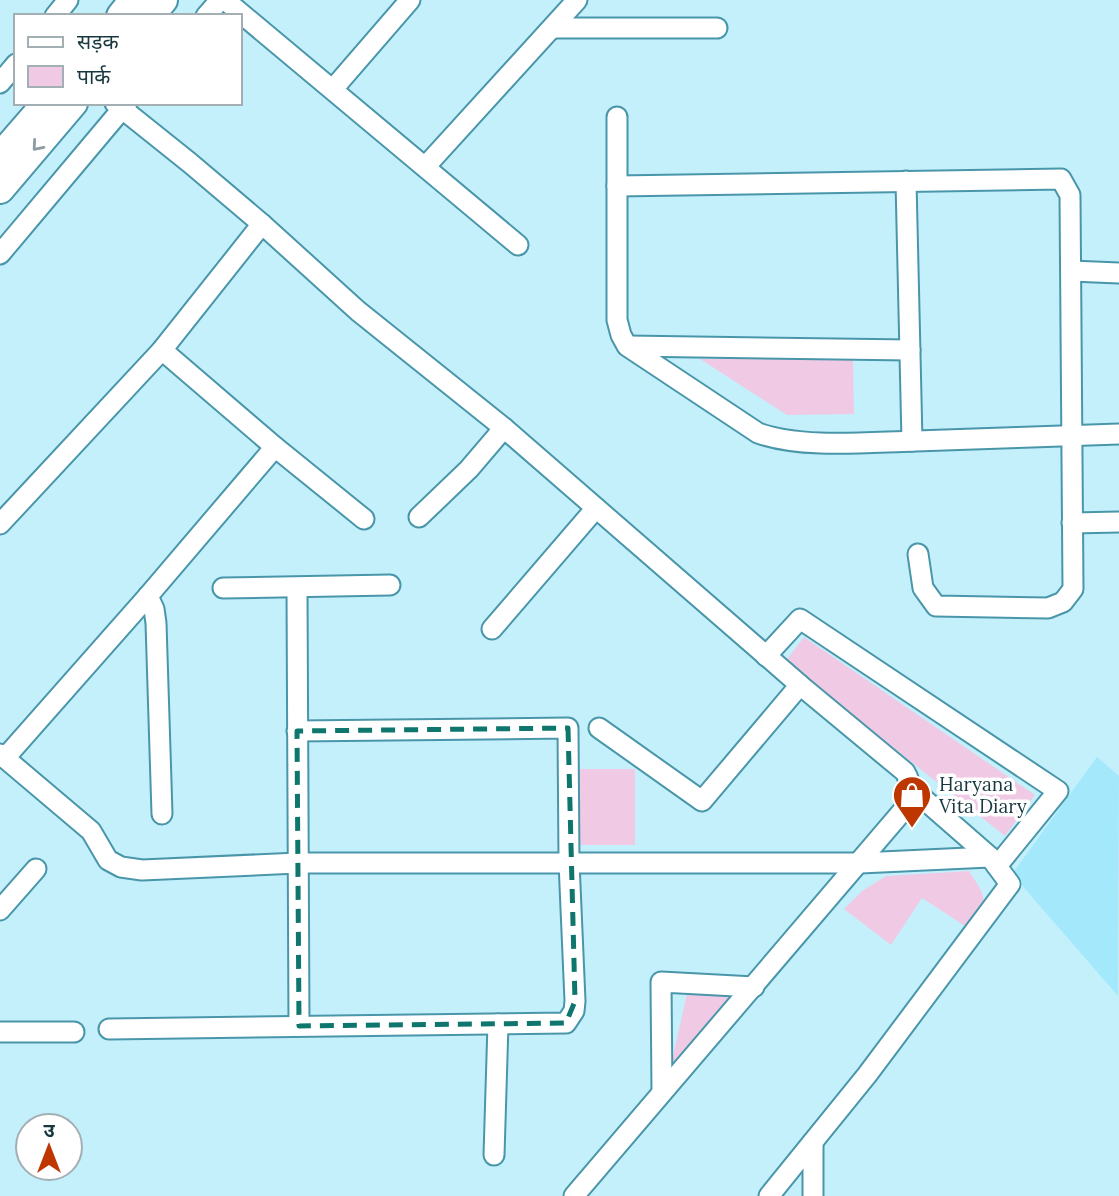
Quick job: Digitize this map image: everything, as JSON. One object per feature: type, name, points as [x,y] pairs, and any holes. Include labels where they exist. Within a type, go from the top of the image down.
[{"type":"main road","points":[[123,14],[134,0]]},
{"type":"main road","points":[[151,14],[163,0]]},
{"type":"main road","points":[[0,158],[45,105]]},
{"type":"main road","points":[[0,189],[71,105]]},
{"type":"street","points":[[57,14],[68,0]]},
{"type":"street","points":[[208,14],[223,0],[240,14]]},
{"type":"street","points":[[332,89],[410,0]]},
{"type":"street","points":[[425,167],[577,0]]},
{"type":"street","points":[[242,16],[518,245]]},
{"type":"street","points":[[554,28],[717,28]]},
{"type":"street","points":[[0,83],[14,66]]},
{"type":"street","points":[[0,254],[121,105],[262,223],[358,311],[504,428],[766,656],[905,772],[911,788],[993,862],[1010,884],[867,1075],[769,1196]]},
{"type":"street","points":[[617,117],[618,320],[621,335],[627,346],[758,433],[774,439],[874,443],[1119,434]]},
{"type":"street","points":[[617,186],[1061,179],[1070,195],[1073,589],[1063,602],[1048,608],[936,606],[923,588],[918,554]]},
{"type":"street","points":[[906,181],[912,441]]},
{"type":"street","points":[[0,524],[163,350],[262,223]]},
{"type":"street","points":[[1071,271],[1119,272]]},
{"type":"street","points":[[627,346],[910,350]]},
{"type":"street","points":[[163,350],[275,447],[364,519]]},
{"type":"street","points":[[419,517],[469,470],[504,428]]},
{"type":"street","points":[[275,447],[148,596],[2,756],[91,831],[108,860],[121,867],[142,870],[298,863],[993,862],[1058,791],[800,619],[766,656]]},
{"type":"street","points":[[492,629],[596,508]]},
{"type":"street","points":[[1072,523],[1119,522]]},
{"type":"street","points":[[223,588],[390,585]]},
{"type":"street","points":[[297,588],[299,1026]]},
{"type":"street","points":[[148,596],[156,623],[162,814]]},
{"type":"street","points":[[599,729],[702,801],[800,685]]},
{"type":"street","points":[[109,1029],[566,1023],[574,1011],[568,729],[297,732]]},
{"type":"street","points":[[574,1196],[860,863],[906,807],[911,788]]},
{"type":"street","points":[[0,910],[36,869]]},
{"type":"street","points":[[662,1092],[661,982],[754,987]]},
{"type":"street","points":[[495,1155],[498,1024]]},
{"type":"street","points":[[0,1032],[74,1032]]},
{"type":"street","points":[[813,1142],[813,1196]]},
{"type":"highlighted area","points":[[568,728],[575,1001],[566,1023],[299,1026],[297,731]]},
{"type":"shaded area","points":[[1097,757],[1119,776],[1118,996],[1012,874]]},
{"type":"green space","points":[[700,359],[853,359],[854,414],[787,415]]},
{"type":"green space","points":[[804,637],[1035,795],[1005,836],[785,662]]},
{"type":"green space","points":[[572,769],[635,769],[635,845],[573,845]]},
{"type":"green space","points":[[969,871],[984,900],[971,930],[922,898],[891,945],[844,909],[862,891],[886,876]]},
{"type":"green space","points":[[688,989],[736,990],[671,1065]]},
{"type":"place","name":"Haryana Vita Diary","points":[[912,829]]}]
